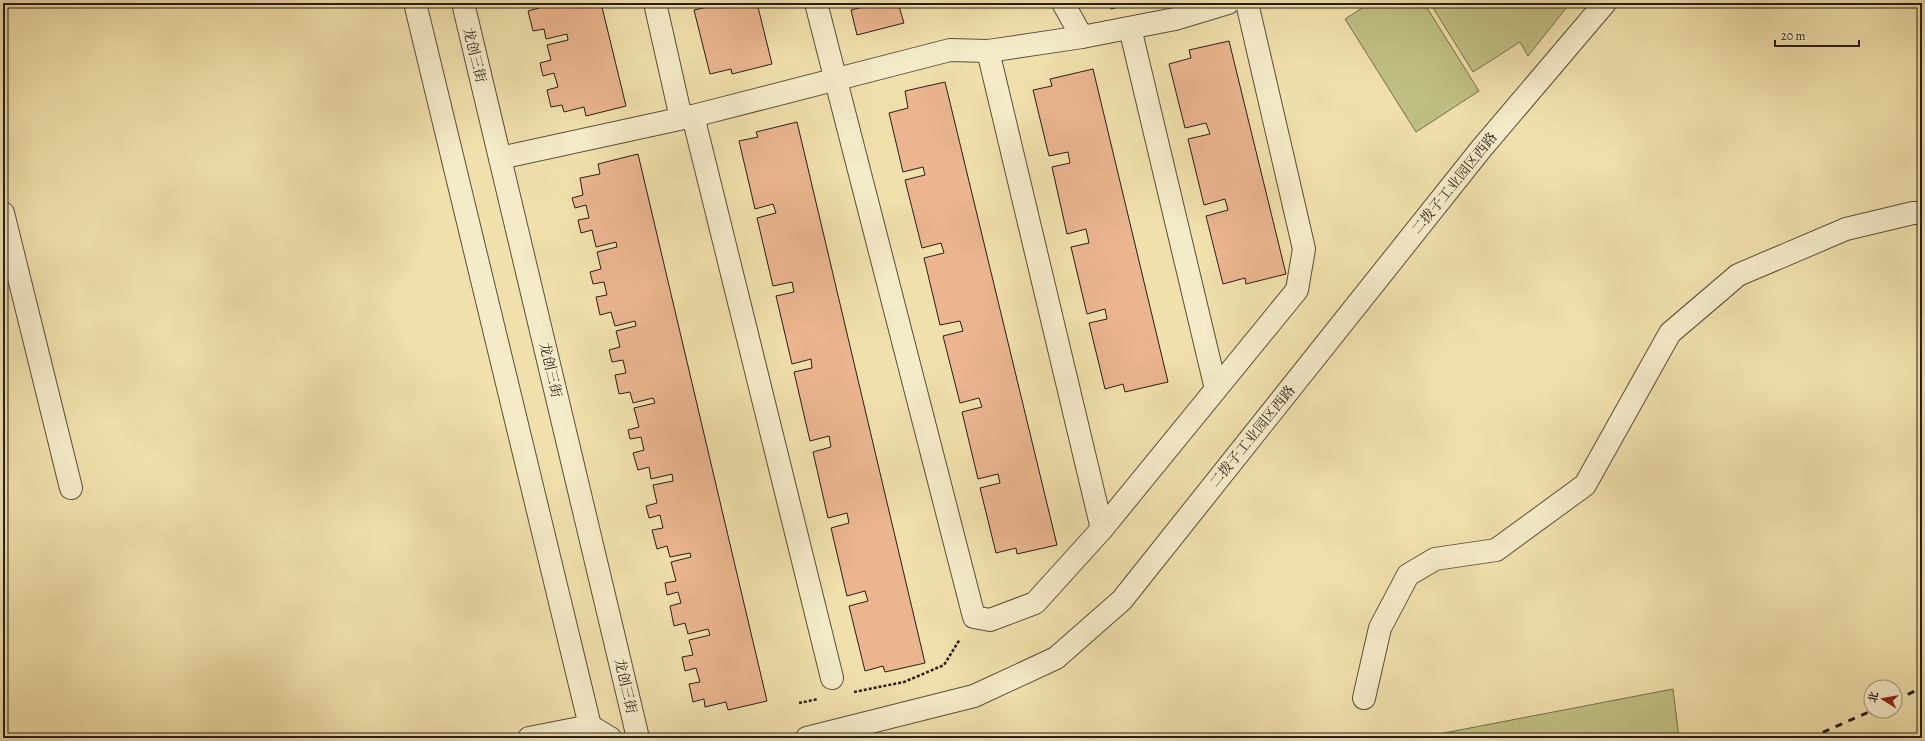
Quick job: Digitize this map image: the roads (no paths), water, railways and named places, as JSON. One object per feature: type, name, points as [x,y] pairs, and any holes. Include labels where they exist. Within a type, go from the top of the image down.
[{"type":"street","points":[[415,3],[590,726]]},
{"type":"street","name":"龙创三街","points":[[463,3],[638,738]]},
{"type":"street","points":[[655,3],[687,117],[832,678]]},
{"type":"street","points":[[816,3],[974,617],[990,620],[1035,603],[1102,529],[1297,290],[1304,250],[1247,3]]},
{"type":"street","points":[[1063,3],[1082,37]]},
{"type":"street","name":"二拨子工业园区西路","points":[[808,738],[974,696],[1056,658],[1122,600],[1482,149],[1606,3]]},
{"type":"street","points":[[500,158],[687,117],[835,78],[950,50],[988,52],[1082,37],[1175,19],[1218,5]]},
{"type":"street","points":[[1130,28],[1216,389]]},
{"type":"street","points":[[988,52],[1102,529]]},
{"type":"street","points":[[3,213],[71,488]]},
{"type":"street","points":[[1364,698],[1380,628],[1408,575],[1435,559],[1496,550],[1585,485],[1670,333],[1738,275],[1846,229],[1913,213],[1922,213]]},
{"type":"street","points":[[529,738],[590,726],[610,738]]},
{"type":"railway","points":[[1903,696],[1922,688]]},
{"type":"railway","points":[[1810,738],[1863,715]]}]
